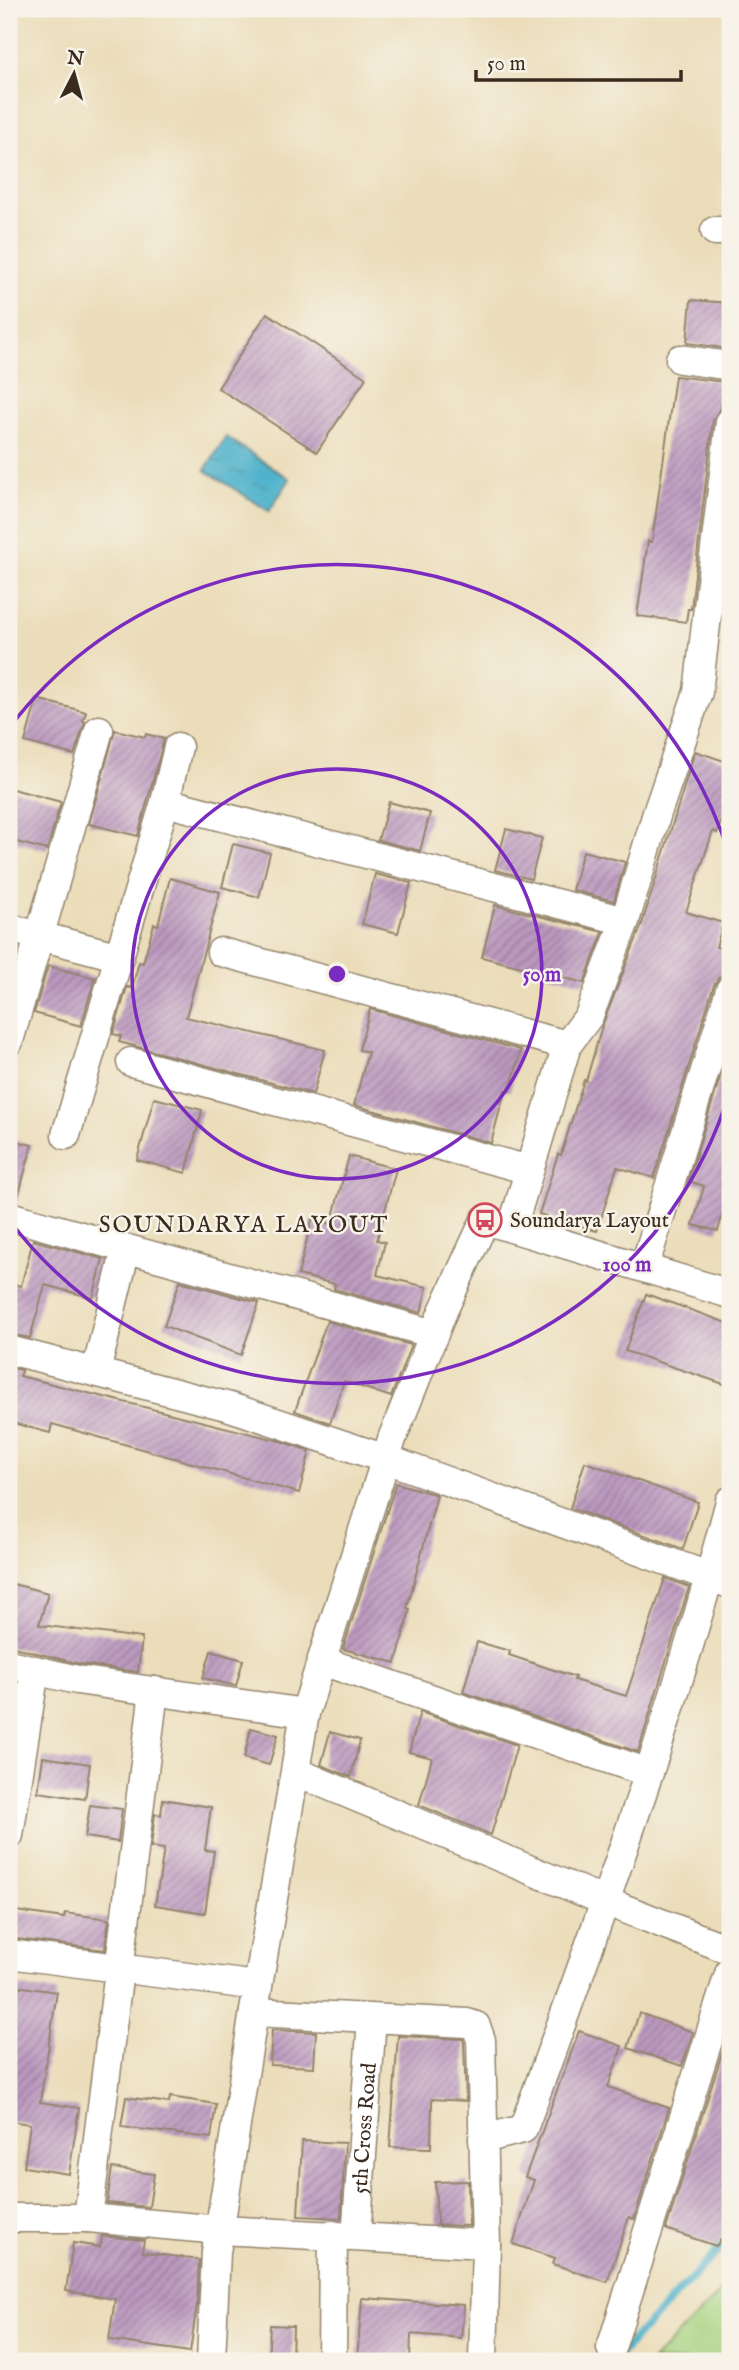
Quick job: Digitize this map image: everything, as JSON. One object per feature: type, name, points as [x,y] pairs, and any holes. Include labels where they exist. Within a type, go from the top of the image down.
[{"type":"street","points":[[680,359],[730,366]]},
{"type":"street","points":[[512,1228],[567,1045],[589,1016],[625,921],[657,813],[698,692],[730,422]]},
{"type":"street","points":[[9,1041],[99,730]]},
{"type":"street","points":[[66,1136],[165,802],[178,747]]},
{"type":"street","points":[[165,802],[625,921]]},
{"type":"street","points":[[9,929],[120,957]]},
{"type":"street","points":[[221,952],[567,1045]]},
{"type":"street","points":[[644,1268],[730,990]]},
{"type":"street","points":[[131,1062],[529,1170]]},
{"type":"street","points":[[9,1216],[434,1334]]},
{"type":"street","points":[[211,2361],[216,2252],[305,1713],[386,1459],[434,1334],[485,1220],[730,1294]]},
{"type":"street","points":[[96,1372],[126,1249]]},
{"type":"street","points":[[9,1350],[230,1407],[386,1459],[720,1581]]},
{"type":"street","points":[[483,2140],[523,2129],[607,1902],[649,1773],[720,1581],[730,1501]]},
{"type":"street","points":[[322,1661],[649,1773]]},
{"type":"street","points":[[9,1835],[22,1667],[76,1680],[305,1713]]},
{"type":"street","points":[[88,2218],[154,1691]]},
{"type":"street","points":[[296,1772],[607,1902],[730,1950]]},
{"type":"street","points":[[9,1954],[118,1968],[256,1999],[372,2019],[467,2023],[476,2026],[481,2040],[486,2244],[483,2361]]},
{"type":"street","points":[[611,2348],[730,1971]]},
{"type":"street","name":"5th Cross Road","points":[[332,2361],[372,2019]]},
{"type":"street","points":[[9,2218],[88,2218],[220,2230],[486,2244]]},
{"type":"green space","points":[[730,2282],[730,2361],[652,2361]]},
{"type":"water","points":[[226,437],[290,479],[269,511],[205,470]]},
{"type":"building","points":[[691,300],[730,303],[730,349],[687,343]]},
{"type":"building","points":[[267,313],[366,378],[317,452],[218,388]]},
{"type":"building","points":[[675,376],[725,382],[721,408],[713,420],[691,609],[688,609],[686,622],[637,616],[648,541],[652,542]]},
{"type":"building","points":[[730,561],[730,614],[724,613]]},
{"type":"building","points":[[37,699],[86,712],[74,755],[25,742]]},
{"type":"building","points":[[115,730],[164,739],[138,836],[89,824]]},
{"type":"building","points":[[695,751],[730,763],[724,794],[730,796],[717,833],[713,831],[686,912],[723,923],[716,947],[730,949],[730,974],[719,977],[714,985],[654,1178],[617,1167],[597,1231],[539,1214],[584,1080],[586,1081],[602,1026],[641,927]]},
{"type":"building","points":[[9,788],[61,802],[47,850],[9,840]]},
{"type":"building","points":[[389,802],[430,813],[420,851],[378,840]]},
{"type":"building","points":[[506,829],[542,838],[531,879],[495,870]]},
{"type":"building","points":[[233,844],[270,853],[259,897],[222,887]]},
{"type":"building","points":[[583,851],[625,862],[614,901],[572,890]]},
{"type":"building","points":[[375,874],[411,883],[398,933],[362,924]]},
{"type":"building","points":[[170,878],[220,892],[186,1017],[325,1050],[313,1094],[119,1042],[121,1036],[113,1034],[127,987],[132,988],[139,962],[143,963],[154,924],[158,925]]},
{"type":"building","points":[[495,905],[603,932],[584,983],[482,957]]},
{"type":"building","points":[[48,966],[95,978],[81,1026],[34,1013]]},
{"type":"building","points":[[370,1009],[521,1050],[510,1091],[505,1090],[491,1143],[354,1105],[368,1052],[359,1050]]},
{"type":"building","points":[[730,1045],[730,1171],[723,1197],[727,1198],[718,1231],[693,1225],[704,1186],[688,1181]]},
{"type":"building","points":[[154,1098],[202,1110],[186,1173],[137,1160]]},
{"type":"building","points":[[9,1139],[32,1145],[17,1201],[9,1200]]},
{"type":"building","points":[[349,1156],[396,1169],[377,1240],[385,1242],[377,1275],[427,1287],[421,1313],[334,1289],[335,1284],[298,1275],[312,1219],[331,1224]]},
{"type":"building","points":[[33,1240],[103,1259],[93,1298],[45,1285],[30,1338],[9,1334],[9,1283],[21,1286]]},
{"type":"building","points":[[180,1281],[259,1303],[241,1355],[164,1326]]},
{"type":"building","points":[[646,1294],[730,1324],[730,1386],[625,1351]]},
{"type":"building","points":[[327,1321],[411,1345],[391,1397],[344,1381],[330,1423],[295,1411]]},
{"type":"building","points":[[9,1367],[22,1370],[20,1376],[284,1442],[310,1451],[299,1493],[52,1424],[50,1433],[9,1422]]},
{"type":"building","points":[[585,1462],[698,1502],[683,1549],[570,1508]]},
{"type":"building","points":[[396,1483],[437,1495],[407,1608],[410,1609],[396,1663],[343,1649]]},
{"type":"building","points":[[665,1578],[689,1587],[638,1752],[463,1692],[477,1642],[510,1651],[509,1655],[626,1696]]},
{"type":"building","points":[[9,1583],[48,1593],[39,1625],[142,1638],[138,1672],[80,1664],[9,1646]]},
{"type":"building","points":[[211,1651],[243,1660],[236,1686],[203,1678]]},
{"type":"building","points":[[420,1712],[517,1745],[491,1835],[419,1805],[432,1758],[409,1752]]},
{"type":"building","points":[[251,1728],[278,1735],[269,1765],[244,1758]]},
{"type":"building","points":[[330,1732],[360,1740],[351,1777],[321,1765]]},
{"type":"building","points":[[43,1757],[90,1764],[85,1799],[38,1792]]},
{"type":"building","points":[[163,1799],[211,1807],[205,1850],[214,1851],[205,1913],[155,1905],[164,1849],[151,1847],[155,1814],[161,1815]]},
{"type":"building","points":[[90,1805],[122,1809],[118,1842],[85,1837]]},
{"type":"building","points":[[9,1910],[64,1918],[65,1913],[109,1919],[105,1950],[9,1938]]},
{"type":"building","points":[[9,1985],[57,1992],[40,2102],[79,2108],[69,2174],[24,2167],[30,2124],[9,2121]]},
{"type":"building","points":[[639,2013],[693,2032],[682,2066],[628,2048]]},
{"type":"building","points":[[272,2030],[316,2032],[314,2067],[270,2065]]},
{"type":"building","points":[[579,2031],[622,2046],[608,2087],[669,2108],[634,2219],[629,2217],[607,2282],[553,2264],[555,2258],[513,2244],[534,2180],[525,2177]]},
{"type":"building","points":[[398,2036],[463,2039],[466,2101],[432,2099],[431,2148],[390,2147]]},
{"type":"building","points":[[727,2037],[730,2038],[730,2227],[716,2246],[666,2229]]},
{"type":"building","points":[[126,2097],[169,2103],[170,2097],[216,2104],[211,2138],[121,2127]]},
{"type":"building","points":[[302,2141],[345,2143],[341,2218],[298,2216]]},
{"type":"building","points":[[112,2168],[154,2174],[149,2207],[107,2203]]},
{"type":"building","points":[[468,2181],[469,2226],[437,2225],[435,2182]]},
{"type":"building","points":[[102,2236],[144,2240],[142,2252],[199,2260],[197,2305],[190,2352],[109,2340],[115,2299],[66,2291],[73,2243],[100,2247]]},
{"type":"building","points":[[362,2298],[464,2305],[461,2338],[411,2334],[410,2361],[357,2361]]},
{"type":"building","points":[[270,2325],[293,2326],[292,2361],[268,2361]]},
{"type":"waterway","points":[[619,2355],[730,2238]]},
{"type":"place","name":"Soundarya Layout","points":[[485,1220]]},
{"type":"district","name":"SOUNDARYA LAYOUT","points":[[244,1224]]}]
